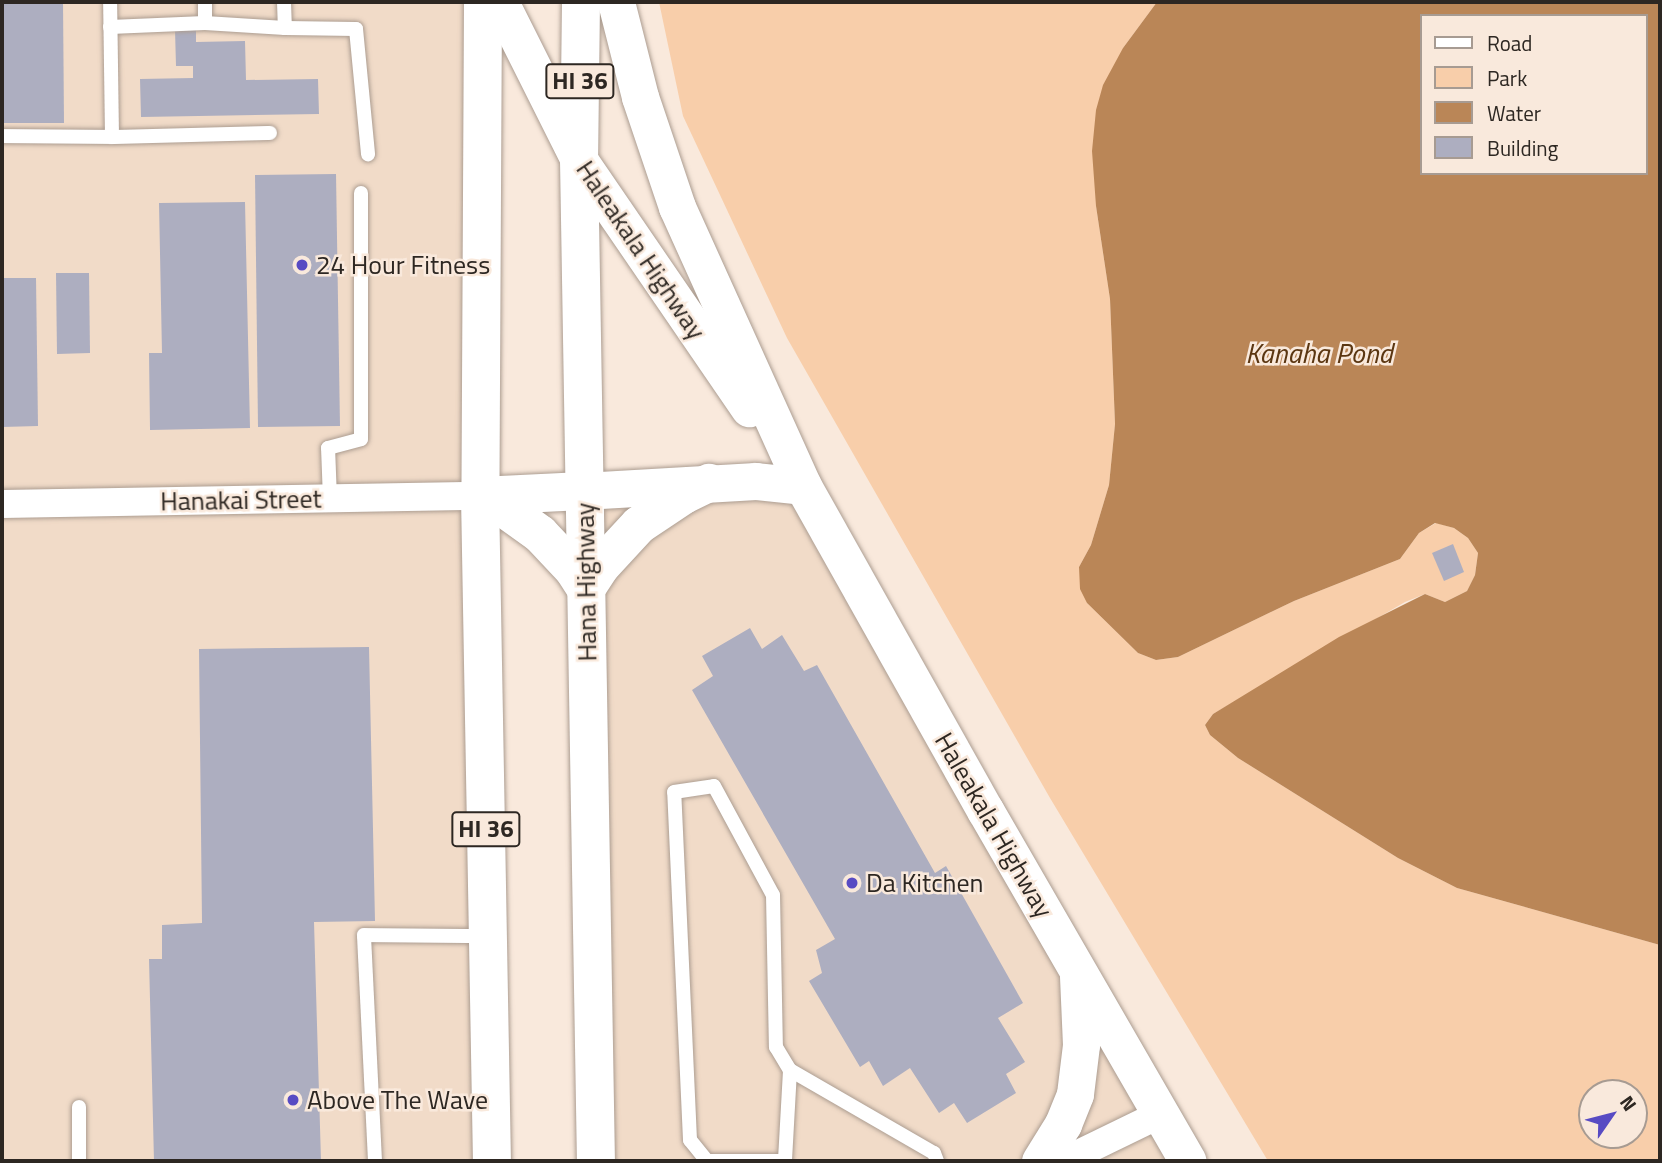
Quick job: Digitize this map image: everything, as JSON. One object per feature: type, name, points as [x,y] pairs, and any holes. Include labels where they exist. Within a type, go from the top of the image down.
[{"type":"main road","name":"HI 36","points":[[483,2],[480,496],[492,1161]]},
{"type":"main road","name":"Hana Highway","points":[[581,2],[579,160],[583,491],[599,1151]]},
{"type":"main road","points":[[480,496],[511,513],[540,534],[565,560],[586,589],[601,566],[639,525],[672,502],[709,483]]},
{"type":"main road","points":[[480,496],[583,491]]},
{"type":"street","name":"Haleakala Highway","points":[[500,2],[579,160],[803,486],[1188,1161]]},
{"type":"street","name":"Haleakala Highway","points":[[616,2],[640,97],[677,207],[803,486]]},
{"type":"street","points":[[583,491],[756,481],[803,486]]},
{"type":"street","name":"Hanakai Street","points":[[2,504],[480,496]]},
{"type":"street","points":[[1040,1161],[1063,1124],[1075,1094],[1081,1045],[1078,971]]},
{"type":"street","points":[[1064,1161],[1161,1114]]},
{"type":"lane","points":[[110,2],[112,137]]},
{"type":"lane","points":[[205,2],[205,23]]},
{"type":"lane","points":[[284,2],[285,28]]},
{"type":"lane","points":[[110,27],[205,23],[356,29],[368,153]]},
{"type":"lane","points":[[2,136],[112,137],[270,133]]},
{"type":"lane","points":[[330,499],[328,448],[361,439],[361,193]]},
{"type":"lane","points":[[790,1070],[785,1161],[707,1161],[690,1140],[674,792],[714,786],[773,895],[776,1047],[790,1070],[934,1153],[937,1161]]},
{"type":"lane","points":[[374,1161],[364,934],[488,936]]},
{"type":"lane","points":[[79,1107],[79,1161]]},
{"type":"shaded area","points":[[2,2],[483,2],[492,1161],[2,1161]]},
{"type":"shaded area","points":[[803,486],[1188,1161],[597,1161],[583,491]]},
{"type":"green space","points":[[659,2],[1157,2],[1123,48],[1096,206],[1110,299],[1115,424],[1109,485],[1091,545],[1079,567],[1087,603],[1138,653],[1156,660],[1178,657],[1294,601],[1400,559],[1419,533],[1436,523],[1454,528],[1468,538],[1478,553],[1475,575],[1467,591],[1445,602],[1425,594],[1405,602],[1213,714],[1205,725],[1210,735],[1238,758],[1398,858],[1457,888],[1660,945],[1660,1161],[1268,1161],[1050,798],[787,338],[683,116]]},
{"type":"water","name":"Kanaha Pond","points":[[1157,2],[1660,2],[1660,945],[1457,888],[1398,858],[1238,758],[1210,735],[1205,725],[1213,714],[1339,637],[1425,594],[1445,602],[1467,591],[1475,575],[1478,553],[1468,538],[1454,528],[1435,523],[1419,533],[1400,559],[1294,601],[1178,657],[1156,660],[1138,653],[1087,603],[1080,589],[1079,567],[1091,545],[1109,485],[1115,424],[1110,299],[1096,206],[1092,151],[1096,110],[1103,85],[1123,48]]},
{"type":"building","points":[[2,2],[63,2],[64,123],[2,123]]},
{"type":"building","points":[[196,29],[196,42],[245,41],[246,80],[318,79],[319,114],[141,117],[140,79],[193,78],[193,66],[176,66],[175,30]]},
{"type":"building","points":[[336,174],[340,426],[258,427],[255,175]]},
{"type":"building","points":[[245,202],[250,428],[150,430],[149,353],[162,353],[159,203]]},
{"type":"building","points":[[56,273],[89,273],[90,353],[57,354]]},
{"type":"building","points":[[2,278],[36,278],[38,426],[2,427]]},
{"type":"building","points":[[1453,544],[1464,572],[1444,581],[1432,553]]},
{"type":"building","points":[[750,628],[762,649],[782,635],[804,671],[817,665],[935,873],[946,866],[1023,1003],[998,1018],[1025,1062],[1006,1074],[1016,1093],[967,1123],[954,1103],[939,1113],[910,1068],[883,1086],[869,1061],[860,1067],[809,981],[822,973],[816,950],[835,939],[692,690],[713,676],[702,656]]},
{"type":"building","points":[[369,647],[375,921],[314,922],[321,1161],[154,1161],[149,959],[162,959],[162,925],[202,923],[199,649]]},
{"type":"place","name":"24 Hour Fitness","points":[[302,265]]},
{"type":"place","name":"Da Kitchen","points":[[852,883]]},
{"type":"place","name":"Above The Wave","points":[[293,1100]]}]
